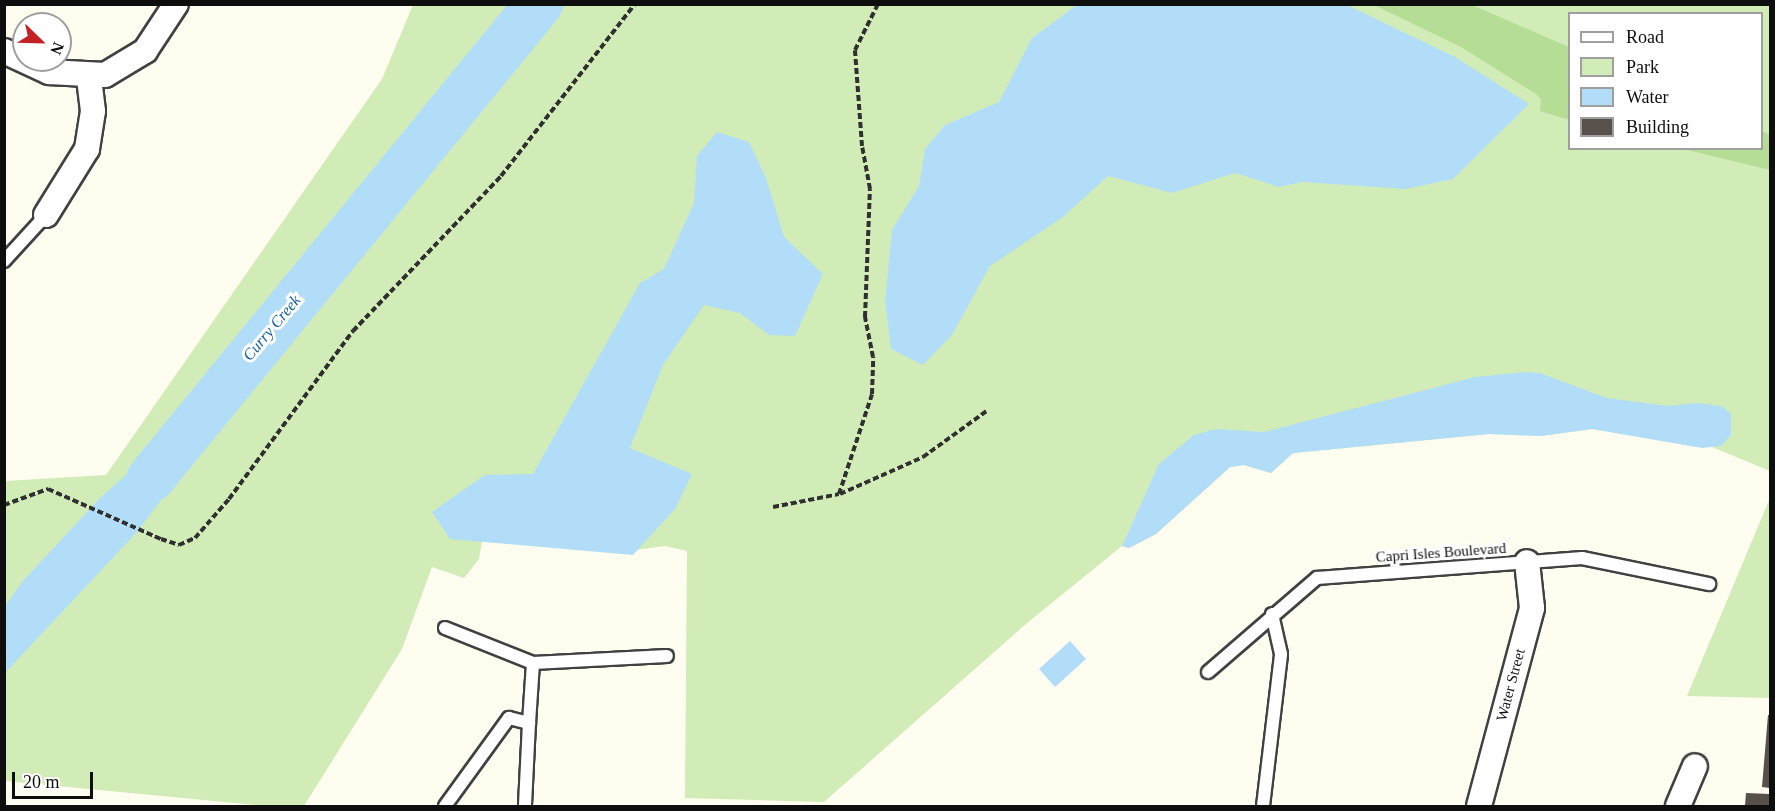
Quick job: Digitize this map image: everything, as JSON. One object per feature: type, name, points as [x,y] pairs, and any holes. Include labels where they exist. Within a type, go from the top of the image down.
[{"type":"street","points":[[4,51],[49,72],[89,77],[105,75],[145,51],[176,4]]},
{"type":"street","points":[[46,215],[87,149],[93,111],[89,77]]},
{"type":"street","name":"Water Street","points":[[1479,807],[1532,608],[1527,562]]},
{"type":"street","points":[[1678,807],[1695,766]]},
{"type":"lane","points":[[4,261],[46,215]]},
{"type":"lane","name":"Capri Isles Boulevard","points":[[1208,672],[1272,614],[1317,578],[1582,558],[1709,584]]},
{"type":"lane","points":[[1263,807],[1281,654],[1272,614]]},
{"type":"lane","points":[[445,628],[533,663],[668,656]]},
{"type":"lane","points":[[525,807],[533,663]]},
{"type":"lane","points":[[445,807],[509,718],[529,723]]},
{"type":"path","points":[[4,505],[48,489],[161,539],[179,545],[195,538],[208,525],[353,331],[501,176],[635,4]]},
{"type":"path","points":[[839,494],[872,394],[873,357],[865,317],[870,189],[862,146],[855,50],[878,4]]},
{"type":"path","points":[[773,507],[839,494],[923,457],[988,410]]},
{"type":"green space","points":[[413,5],[1770,5],[1770,471],[1712,447],[1592,429],[1541,436],[1489,434],[1293,453],[1271,473],[1244,465],[1230,467],[1156,534],[1129,548],[1122,546],[1027,623],[824,802],[685,798],[687,551],[665,546],[628,551],[483,535],[479,559],[464,578],[432,567],[402,649],[304,806],[266,806],[5,781],[5,481],[106,475],[382,79]]},
{"type":"green space","points":[[1374,5],[1472,5],[1568,47],[1568,120],[1540,111],[1541,99],[1536,94],[1461,47]]},
{"type":"green space","points":[[1763,132],[1770,135],[1770,170],[1687,150],[1763,150]]},
{"type":"green space","points":[[1770,498],[1770,698],[1687,696]]},
{"type":"water","points":[[1077,5],[1347,5],[1455,57],[1529,104],[1453,179],[1406,189],[1302,182],[1279,187],[1235,173],[1172,193],[1108,176],[1063,217],[990,266],[952,335],[923,365],[891,349],[885,301],[892,230],[919,186],[925,149],[945,125],[999,102],[1032,38]]},
{"type":"water","points":[[717,132],[749,142],[766,178],[784,237],[823,274],[795,336],[769,335],[740,313],[704,305],[663,365],[630,448],[692,474],[675,509],[633,555],[450,539],[432,512],[485,475],[533,474],[640,283],[664,269],[694,203],[697,156]]},
{"type":"water","points":[[1526,372],[1540,373],[1607,398],[1668,406],[1698,403],[1722,406],[1731,414],[1731,435],[1721,446],[1702,448],[1592,429],[1541,436],[1489,434],[1293,453],[1271,473],[1244,465],[1230,467],[1156,534],[1129,548],[1122,546],[1159,464],[1194,435],[1216,429],[1264,432],[1475,377]]},
{"type":"water","points":[[192,425],[192,443],[173,484],[137,532],[5,673],[5,606],[23,581],[99,499],[157,447]]},
{"type":"water","points":[[1070,641],[1086,659],[1055,687],[1039,669]]},
{"type":"building","points":[[1768,715],[1770,715],[1770,788],[1762,787]]},
{"type":"building","points":[[1746,793],[1770,794],[1770,806],[1745,806]]},
{"type":"waterway","name":"Curry Creek","points":[[151,478],[539,4]]}]
